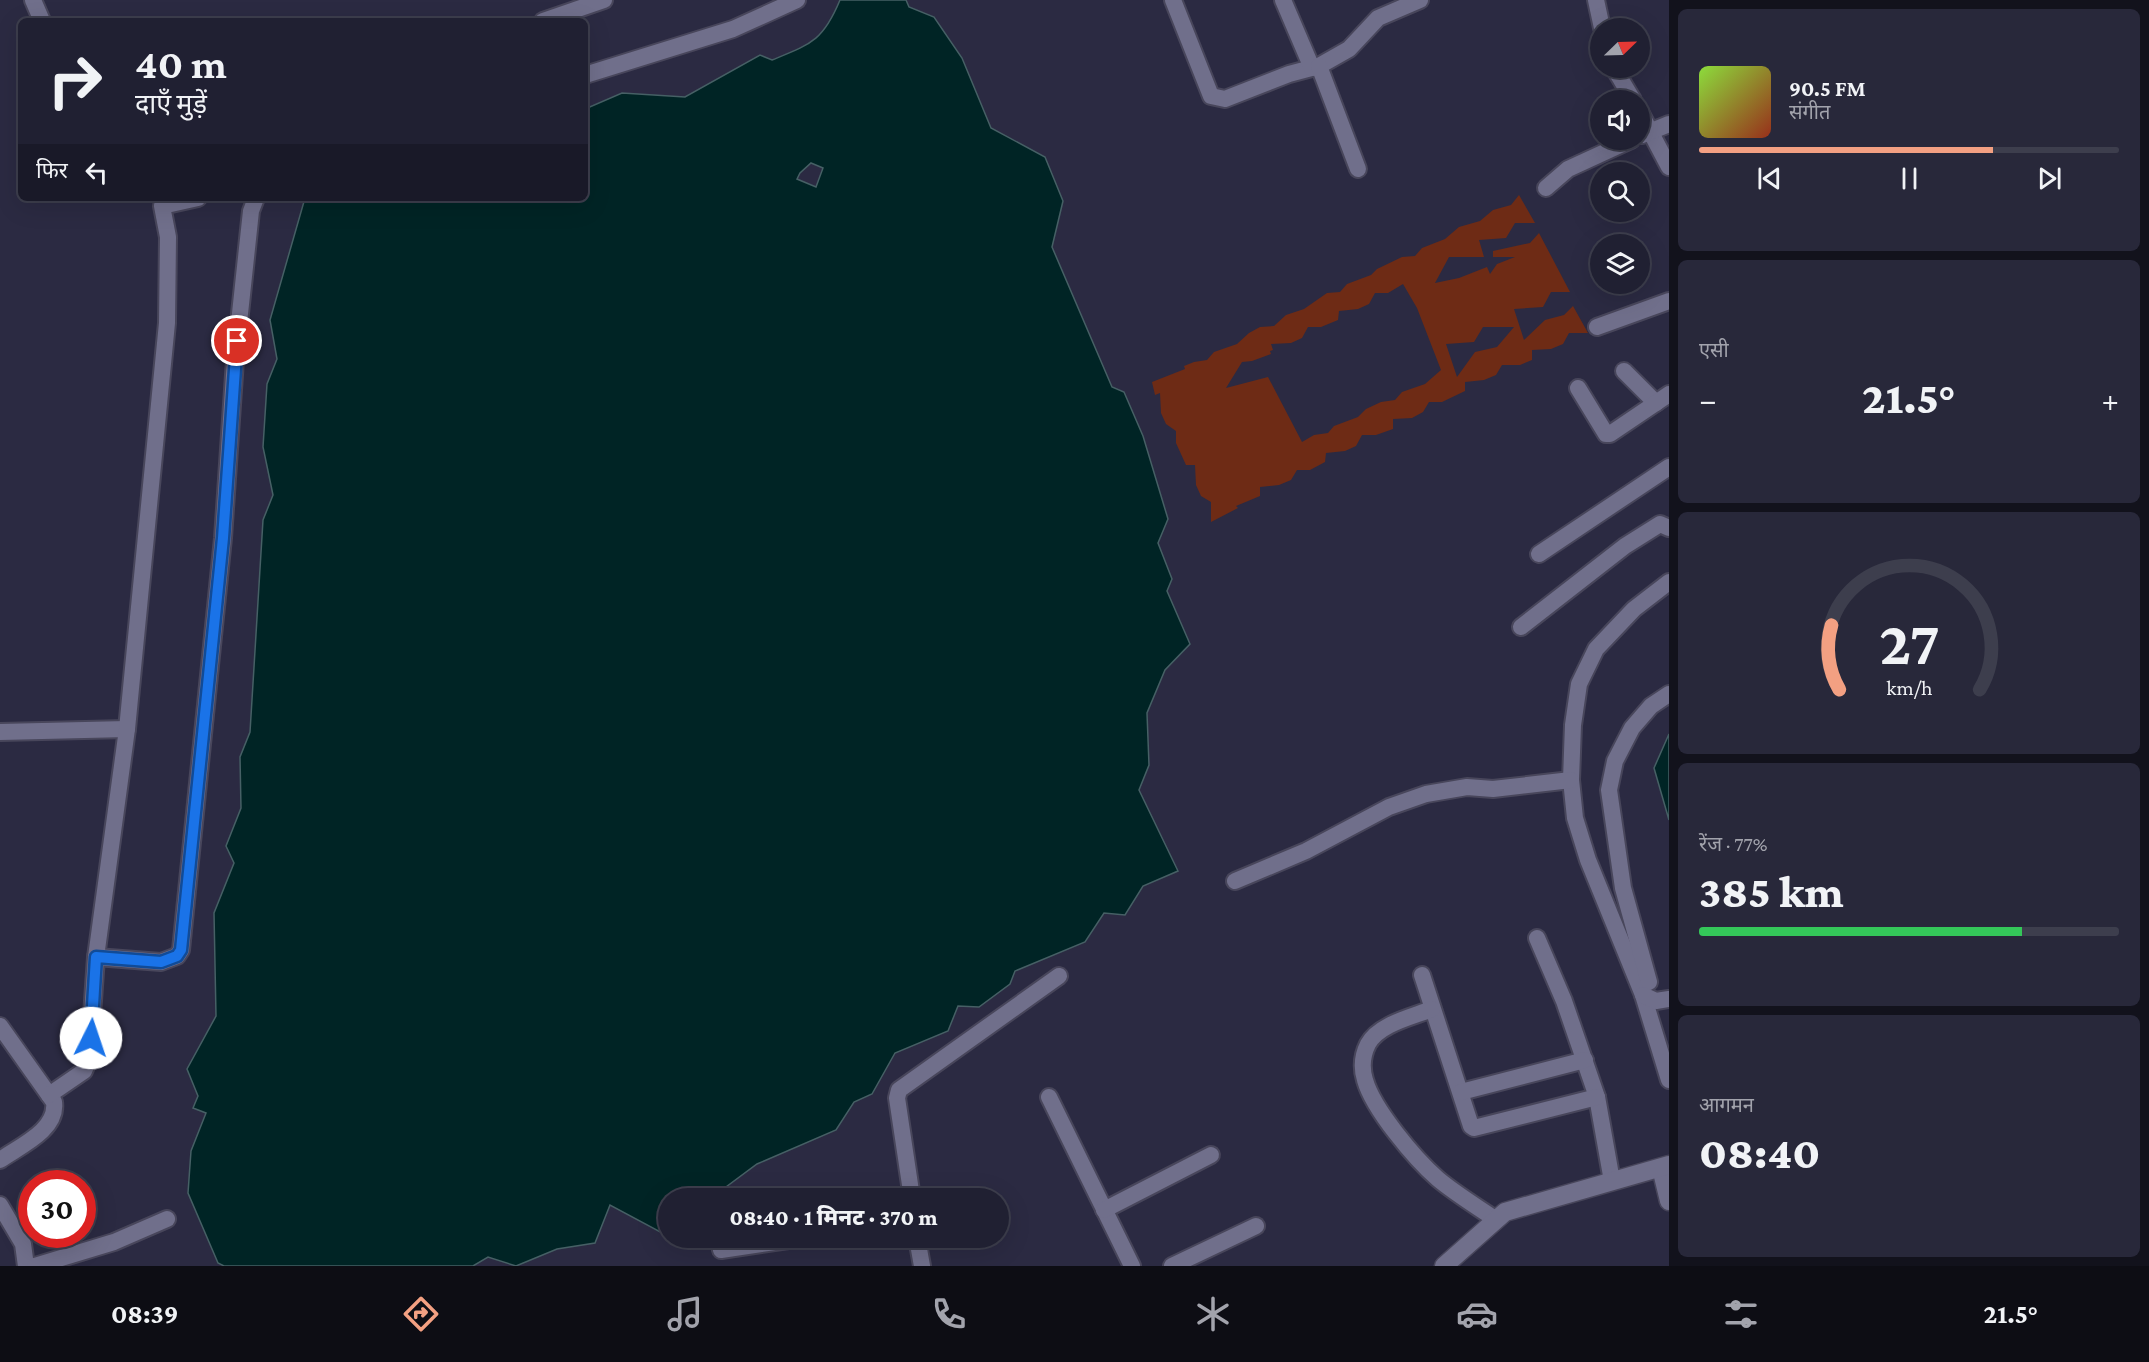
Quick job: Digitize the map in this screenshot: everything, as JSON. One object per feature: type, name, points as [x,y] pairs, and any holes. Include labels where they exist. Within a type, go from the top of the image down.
[{"type":"street","points":[[33,0],[41,18]]},
{"type":"street","points":[[552,18],[604,0]]},
{"type":"street","points":[[588,74],[733,29],[796,0]]},
{"type":"street","points":[[1173,0],[1212,96],[1225,99],[1289,74],[1316,67],[1349,49],[1388,6],[1420,0]]},
{"type":"street","points":[[1283,0],[1316,67],[1358,169]]},
{"type":"street","points":[[1596,0],[1600,18]]},
{"type":"street","points":[[1650,132],[1669,124]]},
{"type":"street","points":[[1650,141],[1669,166]]},
{"type":"street","points":[[1546,188],[1568,169],[1609,150]]},
{"type":"street","points":[[96,957],[161,962],[177,956],[181,950],[223,538],[235,360],[251,211],[255,201]]},
{"type":"street","points":[[50,1095],[84,1071],[89,1059],[96,957],[127,729],[167,323],[168,237],[159,202]]},
{"type":"street","points":[[1597,327],[1669,302]]},
{"type":"street","points":[[1578,388],[1606,434],[1610,434],[1662,398],[1624,371]]},
{"type":"street","points":[[1539,554],[1669,467]]},
{"type":"street","points":[[1521,627],[1625,546],[1660,524],[1669,528]]},
{"type":"street","points":[[1656,998],[1588,860],[1575,818],[1571,780],[1577,694],[1587,666],[1596,649],[1634,609],[1669,582]]},
{"type":"street","points":[[1669,694],[1651,706],[1632,729],[1615,761],[1609,790],[1623,888],[1656,998],[1669,1080]]},
{"type":"street","points":[[0,732],[127,729]]},
{"type":"street","points":[[1235,881],[1306,851],[1389,807],[1426,794],[1467,787],[1493,789],[1571,780]]},
{"type":"street","points":[[1537,938],[1564,1001],[1597,1097],[1612,1181]]},
{"type":"street","points":[[1422,975],[1471,1126],[1474,1128],[1597,1097]]},
{"type":"street","points":[[910,1188],[897,1098],[899,1090],[1059,976]]},
{"type":"street","points":[[1432,1009],[1381,1030],[1369,1043],[1361,1063],[1365,1081],[1379,1108],[1423,1164],[1438,1179],[1495,1219]]},
{"type":"street","points":[[0,1026],[50,1095],[56,1113],[50,1124],[0,1160]]},
{"type":"street","points":[[1461,1092],[1585,1060]]},
{"type":"street","points":[[1049,1097],[1132,1266]]},
{"type":"street","points":[[1104,1210],[1211,1155]]},
{"type":"street","points":[[1444,1266],[1505,1212],[1612,1181],[1665,1167],[1669,1201]]},
{"type":"street","points":[[0,1205],[23,1244],[26,1266]]},
{"type":"street","points":[[35,1266],[114,1242],[167,1219]]},
{"type":"street","points":[[1172,1266],[1256,1226]]},
{"type":"street","points":[[721,1250],[734,1248]]},
{"type":"street","points":[[919,1248],[922,1266]]},
{"type":"shaded area","points":[[840,0],[906,0],[909,7],[934,17],[962,58],[991,128],[1045,157],[1063,201],[1052,247],[1112,387],[1124,392],[1143,436],[1168,519],[1158,543],[1172,579],[1167,591],[1190,644],[1165,670],[1147,713],[1149,765],[1139,790],[1178,871],[1143,886],[1125,915],[1104,913],[1085,942],[1015,971],[1010,984],[979,1007],[958,1006],[948,1031],[895,1053],[872,1094],[854,1102],[836,1130],[757,1164],[726,1188],[658,1188],[658,1231],[610,1205],[595,1243],[557,1249],[516,1266],[488,1257],[473,1266],[224,1266],[218,1263],[188,1193],[191,1151],[206,1113],[193,1108],[198,1096],[187,1069],[216,1016],[214,913],[234,863],[226,846],[241,808],[240,757],[250,732],[263,520],[273,495],[263,447],[267,384],[277,359],[270,320],[304,201],[588,201],[588,108],[622,93],[685,97],[760,55],[772,60],[797,50],[821,33]],"holes":[[[811,163],[823,168],[816,187],[797,179]]]},
{"type":"shaded area","points":[[1669,734],[1669,820],[1654,768]]},
{"type":"building","points":[[1519,195],[1535,223],[1515,223],[1506,238],[1479,240],[1484,257],[1449,257],[1435,283],[1459,278],[1487,267],[1490,274],[1497,264],[1515,257],[1493,257],[1493,251],[1530,243],[1539,233],[1570,292],[1551,292],[1543,307],[1514,309],[1524,340],[1545,320],[1564,315],[1573,306],[1588,333],[1569,333],[1563,344],[1551,349],[1532,350],[1532,360],[1520,365],[1502,365],[1496,375],[1484,380],[1465,382],[1465,391],[1442,402],[1429,402],[1423,412],[1412,418],[1393,419],[1393,429],[1376,435],[1362,435],[1356,446],[1345,451],[1326,453],[1325,462],[1310,470],[1297,470],[1291,480],[1279,485],[1260,487],[1260,496],[1236,506],[1238,508],[1211,522],[1211,502],[1201,496],[1196,485],[1195,465],[1186,465],[1176,443],[1176,431],[1166,424],[1161,413],[1160,393],[1155,395],[1152,382],[1185,369],[1184,366],[1194,362],[1207,360],[1214,352],[1237,344],[1260,327],[1274,326],[1286,315],[1304,309],[1327,293],[1340,292],[1347,284],[1371,275],[1377,269],[1402,257],[1415,256],[1422,248],[1445,239],[1459,227],[1480,221],[1493,210],[1511,205]],"holes":[[[1403,284],[1417,308],[1441,370],[1425,384],[1402,392],[1395,400],[1381,402],[1366,409],[1358,417],[1334,426],[1328,433],[1314,435],[1302,442],[1268,377],[1226,388],[1242,362],[1271,354],[1270,351],[1273,350],[1271,344],[1291,343],[1302,338],[1308,327],[1321,327],[1338,320],[1339,311],[1358,309],[1369,304],[1375,293],[1388,293]],[[1483,327],[1514,327],[1497,347],[1475,352],[1457,377],[1446,344],[1474,342]]]},
{"type":"route","points":[[91,1038],[96,957],[161,962],[170,961],[181,950],[223,538],[237,341]]}]
